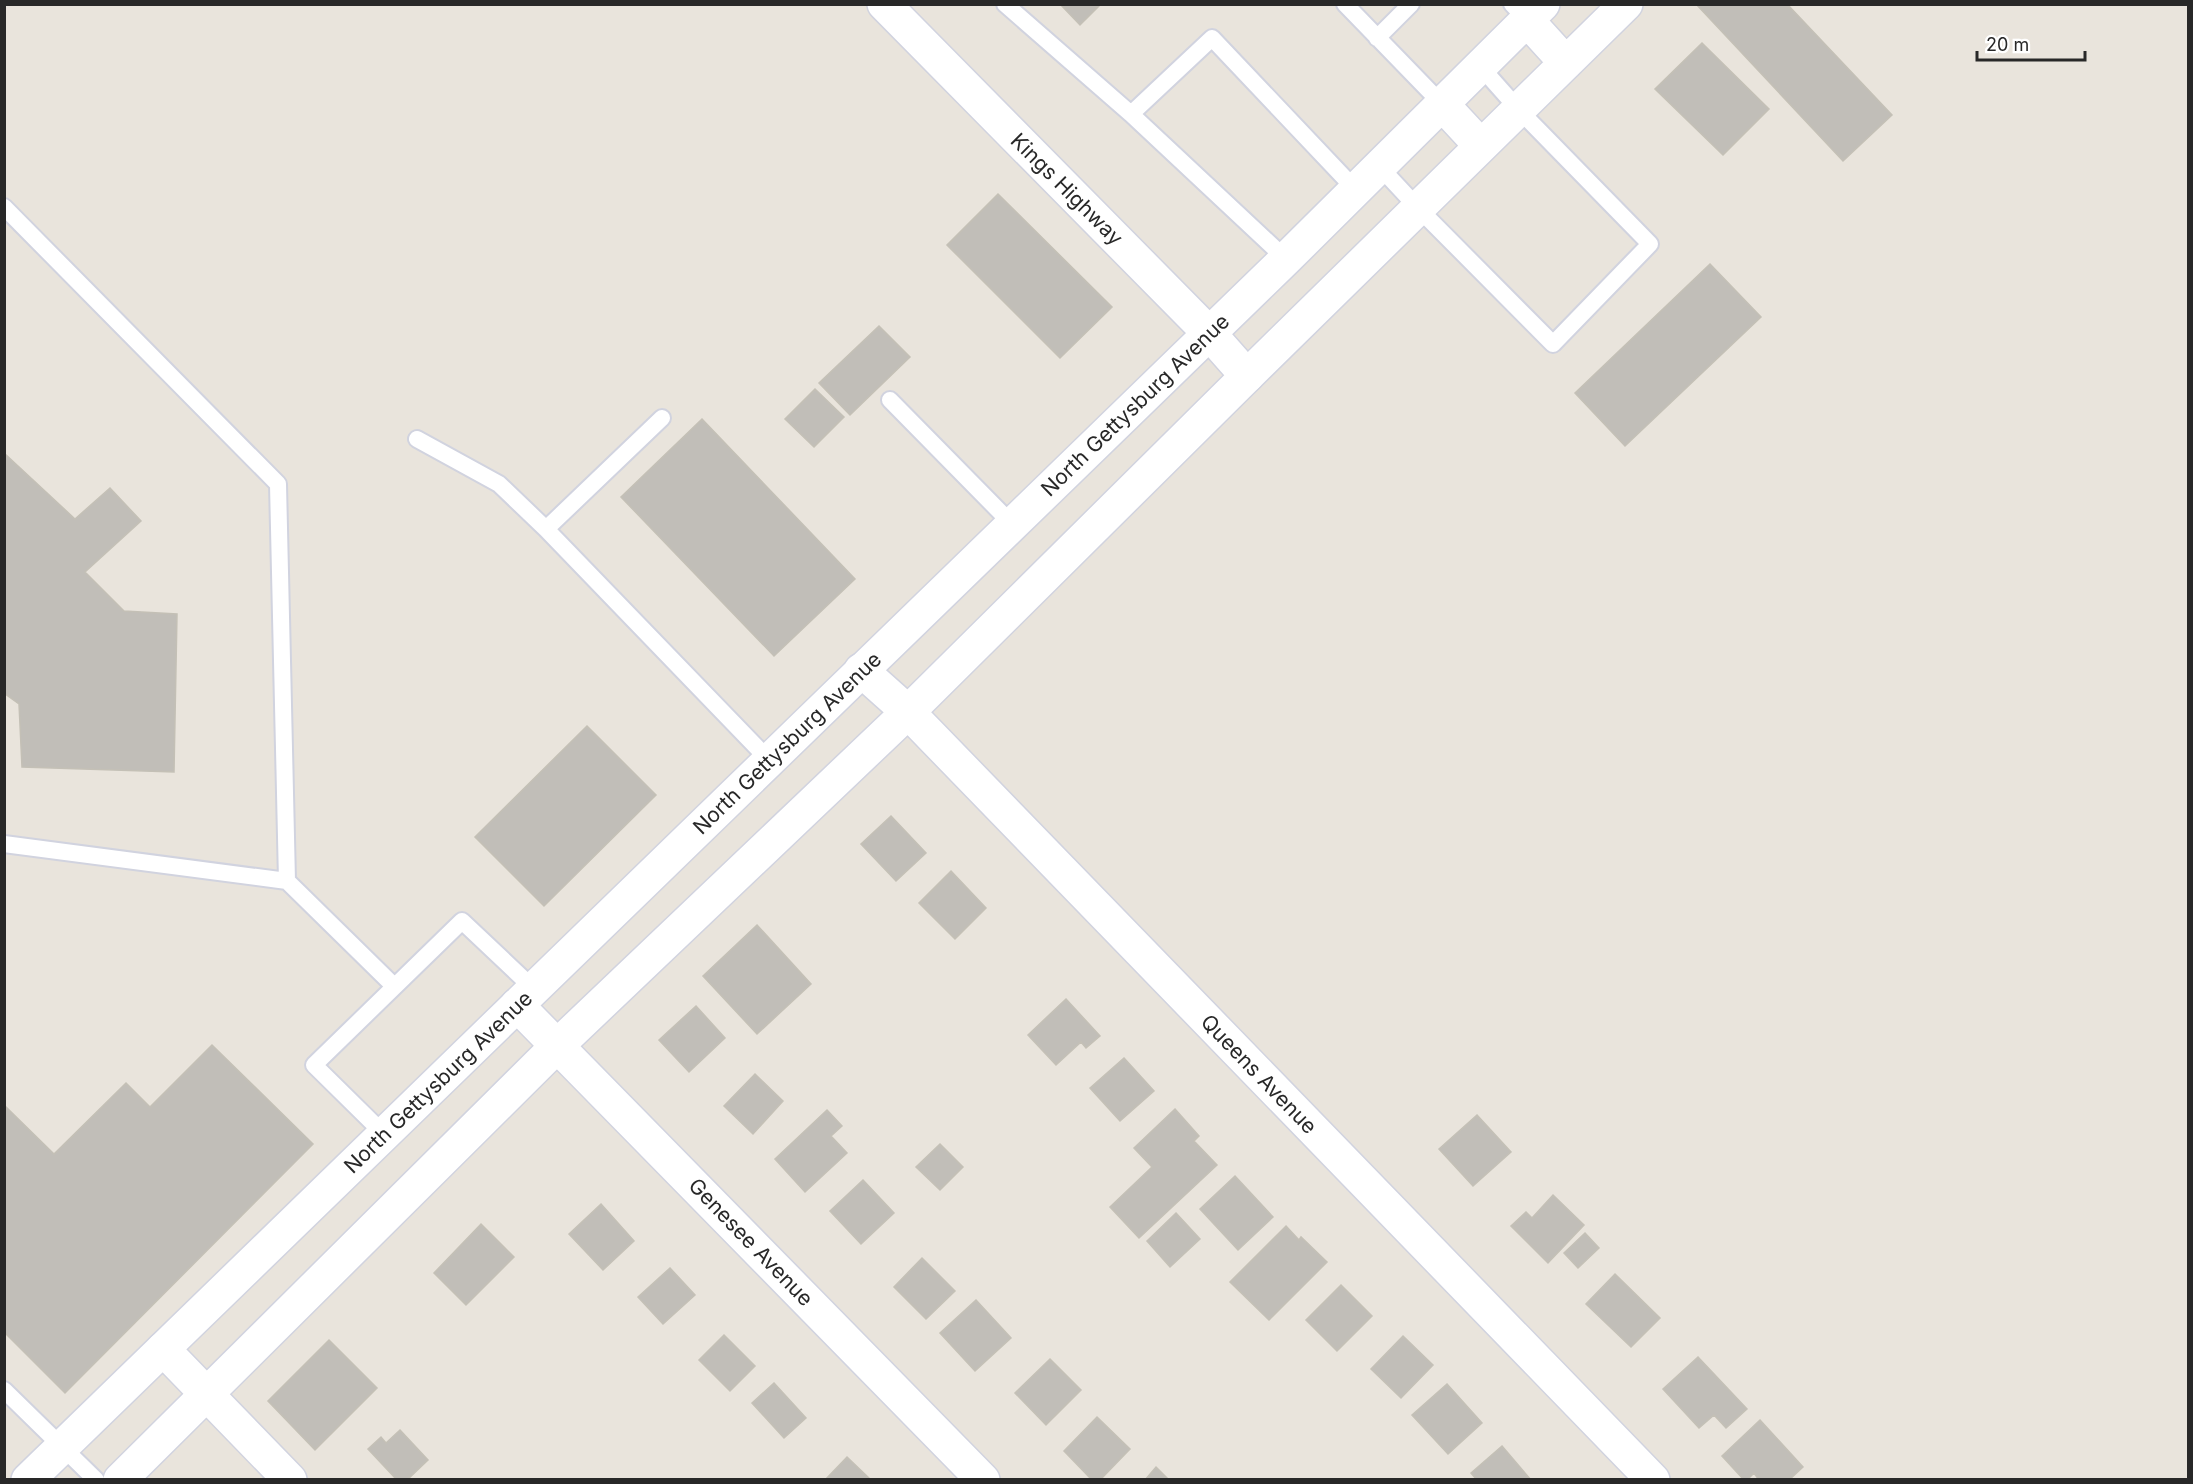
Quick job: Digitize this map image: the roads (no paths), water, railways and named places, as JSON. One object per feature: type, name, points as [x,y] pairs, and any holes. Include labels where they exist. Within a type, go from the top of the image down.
[{"type":"main road","name":"Kings Highway","points":[[884,4],[1209,333],[1247,376]]},
{"type":"main road","points":[[120,1479],[558,1045],[908,712],[1626,4]]},
{"type":"main road","name":"North Gettysburg Avenue","points":[[28,1479],[1286,259],[1480,66],[1527,10]]},
{"type":"main road","points":[[1527,10],[1566,63]]},
{"type":"main road","points":[[1442,104],[1481,146]]},
{"type":"main road","name":"Queens Avenue","points":[[861,670],[908,712],[1653,1479]]},
{"type":"main road","name":"Genesee Avenue","points":[[526,997],[558,1045],[983,1479]]},
{"type":"main road","points":[[162,1349],[290,1479]]},
{"type":"lane","points":[[1005,4],[1131,114],[1286,259]]},
{"type":"lane","points":[[1345,4],[1442,104]]},
{"type":"lane","points":[[1377,38],[1411,4]]},
{"type":"lane","points":[[1131,114],[1212,38],[1355,189]]},
{"type":"lane","points":[[1379,166],[1553,344],[1650,244],[1519,110],[1480,66]]},
{"type":"lane","points":[[4,207],[278,484],[287,881]]},
{"type":"lane","points":[[890,400],[1012,524]]},
{"type":"lane","points":[[546,529],[662,418]]},
{"type":"lane","points":[[417,439],[499,484],[546,529],[770,760]]},
{"type":"lane","points":[[4,844],[287,881],[394,986]]},
{"type":"lane","points":[[384,1134],[314,1065],[394,986],[462,921],[526,997]]},
{"type":"lane","points":[[4,1390],[96,1479]]}]
